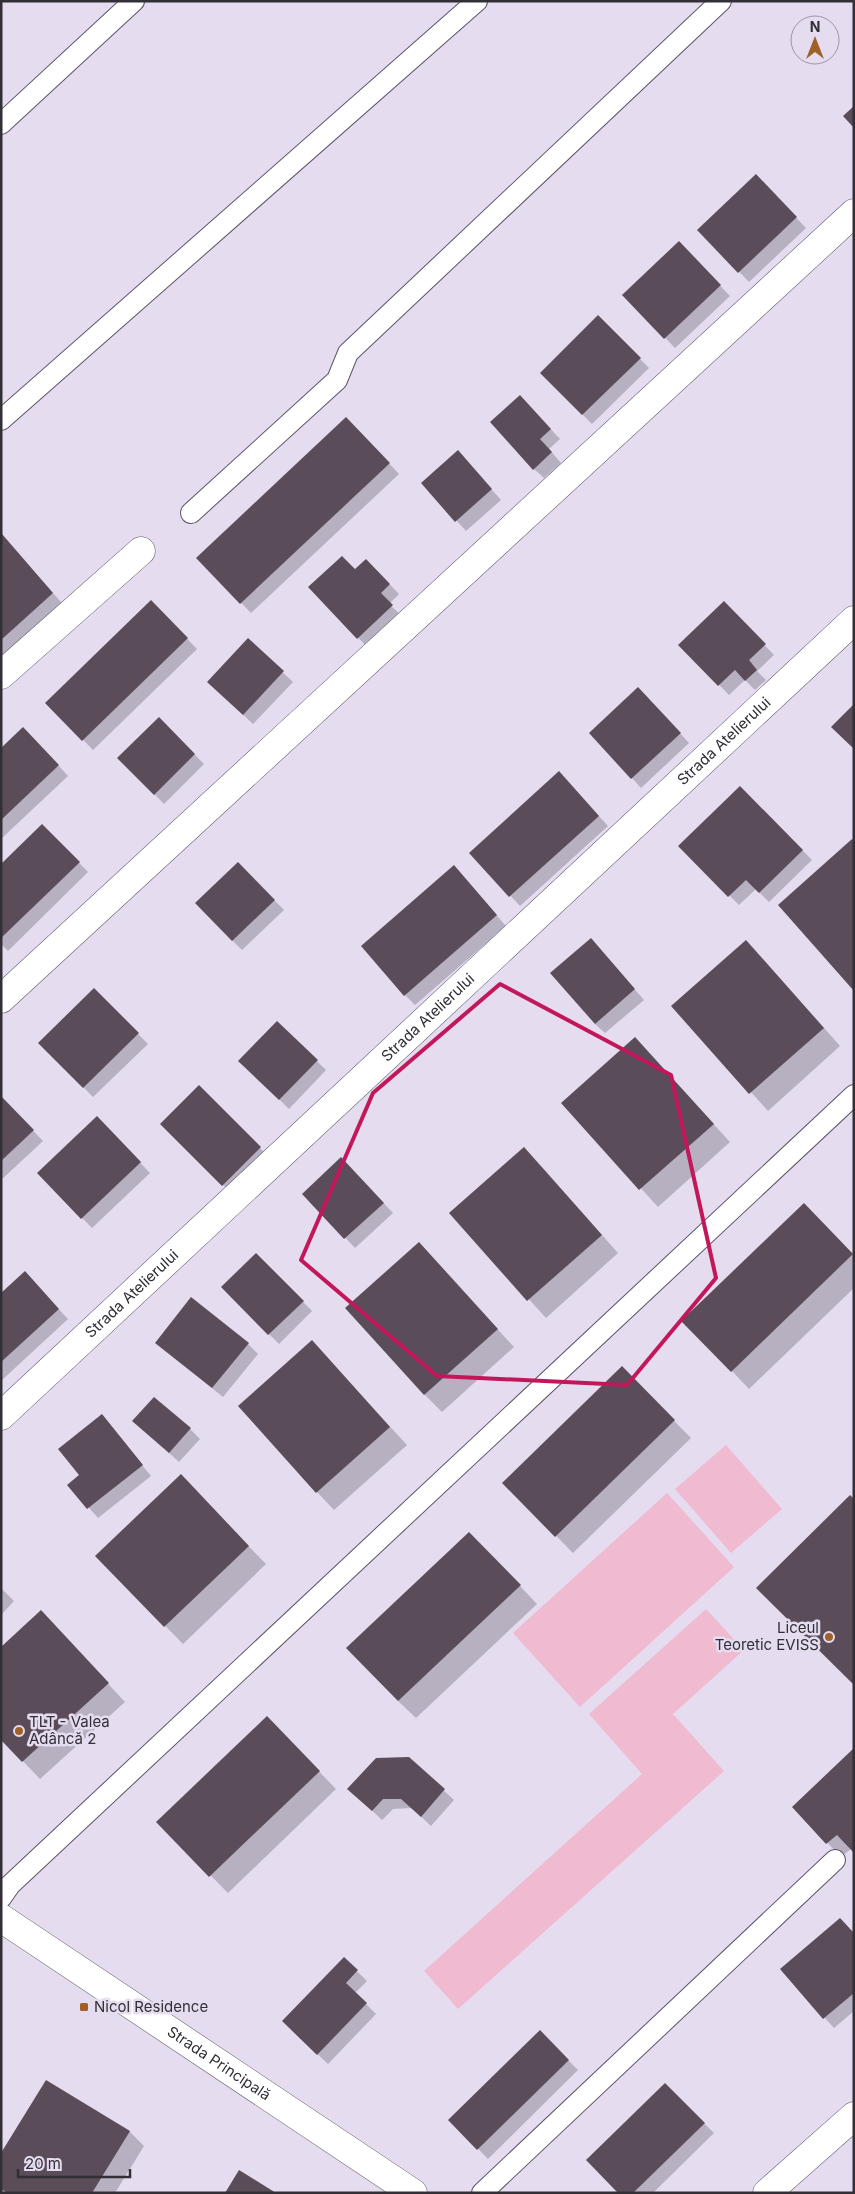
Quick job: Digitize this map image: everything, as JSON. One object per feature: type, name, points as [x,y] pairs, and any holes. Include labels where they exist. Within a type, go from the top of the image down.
[{"type":"street","points":[[1,999],[854,213]]},
{"type":"street","points":[[1,675],[140,551]]},
{"type":"street","name":"Strada Atelierului","points":[[1,1416],[854,620]]},
{"type":"street","name":"Strada Principală","points":[[1,1918],[413,2193]]},
{"type":"street","points":[[767,2193],[854,2116]]},
{"type":"lane","points":[[1,124],[134,1]]},
{"type":"lane","points":[[1,420],[477,1]]},
{"type":"lane","points":[[191,513],[337,380],[348,353],[722,1]]},
{"type":"lane","points":[[1,1898],[10,1885],[854,1095]]},
{"type":"lane","points":[[482,2193],[835,1860]]},
{"type":"highlighted area","points":[[500,984],[671,1075],[716,1278],[627,1385],[437,1376],[301,1260],[373,1093]]},
{"type":"shaded area","points":[[726,1445],[782,1509],[731,1553],[675,1489]]},
{"type":"shaded area","points":[[667,1493],[734,1567],[580,1707],[513,1633]]},
{"type":"shaded area","points":[[706,1609],[744,1650],[673,1714],[724,1771],[458,2009],[424,1971],[642,1774],[589,1714]]},
{"type":"building","points":[[854,106],[854,128],[843,116]]},
{"type":"building","points":[[756,174],[797,217],[738,273],[697,230]]},
{"type":"building","points":[[679,241],[721,285],[664,339],[622,295]]},
{"type":"building","points":[[598,315],[641,358],[582,415],[540,373]]},
{"type":"building","points":[[520,395],[551,429],[540,439],[552,452],[533,470],[490,422]]},
{"type":"building","points":[[346,417],[390,463],[240,604],[196,558]]},
{"type":"building","points":[[458,450],[492,489],[455,522],[421,483]]},
{"type":"building","points":[[1,535],[53,593],[1,640]]},
{"type":"building","points":[[342,556],[355,569],[366,559],[390,584],[381,593],[393,605],[357,639],[308,587]]},
{"type":"building","points":[[151,600],[188,638],[82,741],[45,703]]},
{"type":"building","points":[[724,601],[766,644],[749,660],[757,670],[745,681],[735,670],[718,686],[678,645]]},
{"type":"building","points":[[248,638],[284,671],[243,715],[207,682]]},
{"type":"building","points":[[638,687],[681,733],[631,779],[589,733]]},
{"type":"building","points":[[854,704],[854,749],[831,727]]},
{"type":"building","points":[[159,717],[195,754],[154,795],[117,758]]},
{"type":"building","points":[[23,727],[59,765],[1,820],[1,748]]},
{"type":"building","points":[[559,771],[599,816],[509,897],[469,853]]},
{"type":"building","points":[[740,786],[803,850],[759,893],[746,880],[728,897],[678,846]]},
{"type":"building","points":[[42,824],[80,862],[1,938],[1,864]]},
{"type":"building","points":[[852,839],[854,842],[854,991],[778,905]]},
{"type":"building","points":[[238,862],[275,900],[232,941],[195,903]]},
{"type":"building","points":[[454,865],[497,915],[404,996],[361,946]]},
{"type":"building","points":[[591,938],[635,989],[595,1024],[550,973]]},
{"type":"building","points":[[746,940],[824,1028],[749,1094],[671,1006]]},
{"type":"building","points":[[94,988],[139,1033],[83,1088],[38,1043]]},
{"type":"building","points":[[277,1021],[318,1060],[279,1100],[238,1061]]},
{"type":"building","points":[[635,1037],[714,1124],[639,1190],[561,1103]]},
{"type":"building","points":[[199,1085],[261,1147],[222,1186],[160,1124]]},
{"type":"building","points":[[1,1096],[34,1130],[1,1161]]},
{"type":"building","points":[[97,1116],[141,1162],[81,1219],[37,1173]]},
{"type":"building","points":[[524,1147],[602,1235],[527,1301],[449,1213]]},
{"type":"building","points":[[341,1157],[384,1203],[344,1239],[302,1194]]},
{"type":"building","points":[[804,1203],[853,1254],[731,1372],[681,1321]]},
{"type":"building","points":[[419,1242],[498,1329],[424,1395],[345,1308]]},
{"type":"building","points":[[256,1253],[304,1301],[268,1335],[221,1287]]},
{"type":"building","points":[[25,1271],[59,1309],[1,1362],[1,1293]]},
{"type":"building","points":[[191,1297],[249,1343],[212,1388],[155,1343]]},
{"type":"building","points":[[312,1340],[390,1427],[316,1493],[238,1406]]},
{"type":"building","points":[[622,1366],[675,1420],[555,1537],[502,1483]]},
{"type":"building","points":[[154,1397],[191,1428],[169,1453],[132,1421]]},
{"type":"building","points":[[102,1414],[143,1465],[87,1509],[67,1485],[79,1475],[58,1449]]},
{"type":"building","points":[[181,1474],[249,1546],[164,1627],[95,1556]]},
{"type":"building","name":"Liceul Teoretic EVISS","points":[[850,1495],[854,1499],[854,1685],[756,1588]]},
{"type":"building","points":[[469,1532],[521,1585],[398,1701],[346,1648]]},
{"type":"building","points":[[41,1610],[109,1683],[22,1762],[1,1740],[1,1647]]},
{"type":"building","points":[[267,1716],[320,1771],[209,1877],[156,1822]]},
{"type":"building","points":[[854,1748],[854,1853],[837,1835],[826,1844],[792,1807]]},
{"type":"building","points":[[409,1757],[445,1789],[421,1817],[401,1799],[383,1799],[372,1811],[347,1789],[376,1758]]},
{"type":"building","points":[[840,1918],[854,1933],[854,1993],[823,2019],[780,1969]]},
{"type":"building","points":[[344,1957],[358,1970],[346,1983],[367,2003],[317,2055],[282,2021]]},
{"type":"building","points":[[540,2030],[569,2060],[477,2150],[448,2120]]},
{"type":"building","points":[[46,2080],[130,2131],[92,2193],[8,2193],[1,2189],[1,2153]]},
{"type":"building","points":[[665,2083],[705,2123],[633,2193],[618,2193],[586,2160]]},
{"type":"building","points":[[239,2170],[276,2193],[225,2193]]},
{"type":"place","name":"Liceul Teoretic EVISS","points":[[829,1637]]},
{"type":"place","name":"TLT - Valea Adâncă 2","points":[[19,1731]]},
{"type":"place","name":"Nicol Residence","points":[[84,2007]]}]
